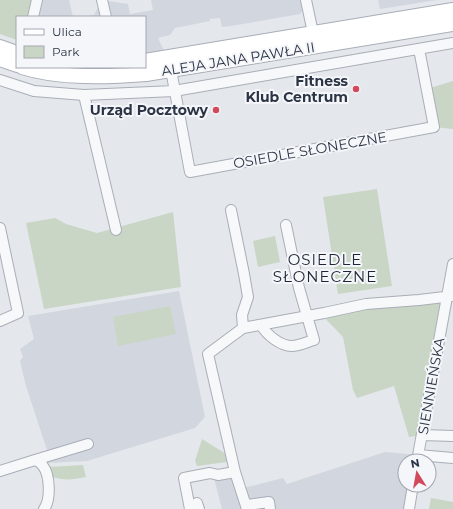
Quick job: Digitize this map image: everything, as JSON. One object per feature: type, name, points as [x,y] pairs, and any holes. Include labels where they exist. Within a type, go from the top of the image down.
[{"type":"main road","name":"ALEJA JANA PAWŁA II","points":[[146,61],[453,10]]},
{"type":"main road","name":"ALEJA JANA PAWŁA II","points":[[26,68],[48,73],[81,76],[146,74],[453,24]]},
{"type":"main road","points":[[0,46],[16,52]]},
{"type":"main road","points":[[0,59],[16,65]]},
{"type":"street","points":[[33,16],[37,0]]},
{"type":"street","points":[[102,0],[106,16]]},
{"type":"street","points":[[306,0],[313,33]]},
{"type":"street","points":[[0,80],[34,90],[84,94],[174,91],[453,43]]},
{"type":"street","name":"OSIEDLE SŁONECZNE","points":[[170,70],[190,172],[434,127],[419,49]]},
{"type":"street","points":[[84,94],[116,230]]},
{"type":"street","points":[[231,210],[248,297],[242,314],[243,328]]},
{"type":"street","points":[[261,325],[266,333],[284,344],[304,347],[314,340],[299,288],[286,225]]},
{"type":"street","points":[[0,228],[18,313],[0,321]]},
{"type":"street","name":"SIENNIEŃSKA","points":[[419,453],[450,296],[453,264]]},
{"type":"street","points":[[270,509],[269,502],[247,507],[235,472],[208,354],[243,328],[366,304],[450,296]]},
{"type":"street","points":[[423,435],[453,436]]},
{"type":"street","points":[[0,471],[88,444]]},
{"type":"street","points":[[437,458],[453,458]]},
{"type":"street","points":[[35,460],[43,466],[48,480],[49,497],[44,509]]},
{"type":"street","points":[[196,507],[184,478],[210,473],[218,475],[235,472]]},
{"type":"street","points":[[409,509],[412,493]]},
{"type":"shaded area","points":[[37,0],[69,0],[73,16],[33,16]]},
{"type":"shaded area","points":[[102,0],[128,4],[130,14],[153,10],[151,0],[301,0],[303,10],[300,14],[231,26],[222,27],[220,18],[175,28],[170,35],[158,38],[167,57],[146,61],[146,16],[88,16],[94,15]]},
{"type":"shaded area","points":[[378,0],[437,0],[380,9]]},
{"type":"shaded area","points":[[179,291],[205,417],[195,428],[87,461],[47,463],[47,450],[26,386],[20,361],[23,357],[20,349],[34,339],[28,316]]},
{"type":"shaded area","points":[[385,452],[397,453],[397,493],[412,493],[409,509],[222,509],[214,478],[235,472],[240,489],[283,478],[287,484]]},
{"type":"green space","points":[[0,0],[37,0],[33,16],[16,16],[16,40],[0,34]]},
{"type":"green space","points":[[453,81],[453,129],[434,127],[427,89]]},
{"type":"green space","points":[[377,189],[392,286],[338,294],[323,197]]},
{"type":"green space","points":[[173,212],[181,287],[44,309],[26,223],[55,218],[66,224],[97,233]]},
{"type":"green space","points":[[275,236],[280,262],[258,267],[253,241]]},
{"type":"green space","points":[[447,297],[423,435],[409,437],[394,386],[357,398],[353,390],[343,337],[320,313]]},
{"type":"green space","points":[[170,306],[176,334],[118,346],[113,317]]},
{"type":"green space","points":[[202,439],[226,454],[227,462],[197,466],[195,461]]},
{"type":"green space","points":[[83,465],[86,477],[68,480],[50,476],[49,467]]},
{"type":"green space","points":[[431,498],[453,502],[453,509],[429,509]]},
{"type":"place","name":"Fitness Klub Centrum","points":[[356,89]]},
{"type":"place","name":"Urząd Pocztowy","points":[[216,110]]},
{"type":"district","name":"OSIEDLE SŁONECZNE","points":[[325,268]]}]
